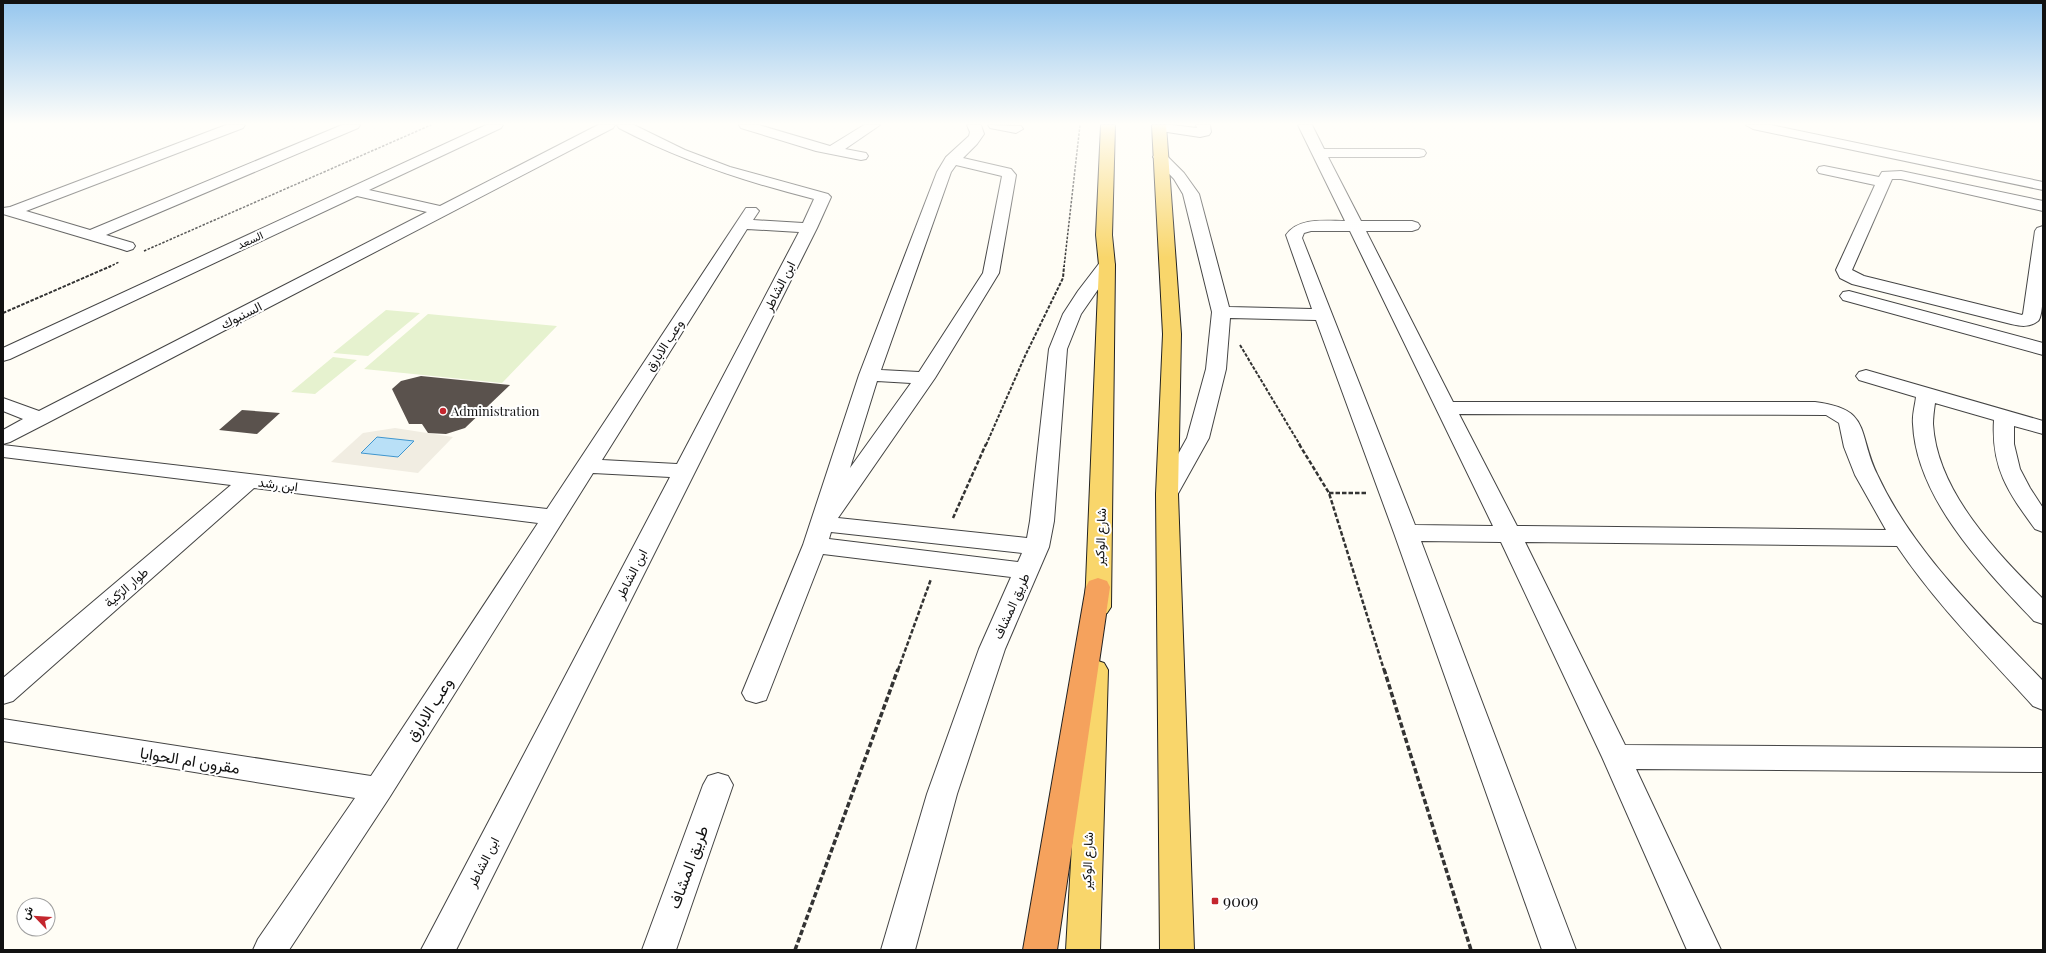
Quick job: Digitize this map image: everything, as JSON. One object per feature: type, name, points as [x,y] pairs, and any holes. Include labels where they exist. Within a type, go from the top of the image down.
[{"type":"highway","points":[[1040,950],[1098,587]]},
{"type":"main road","name":"شارع الوكير","points":[[1083,950],[1098,587],[1107,265],[1104,235],[1106,169]]},
{"type":"main road","points":[[1161,169],[1172,334],[1167,494],[1177,950]]},
{"type":"street","points":[[7,211],[119,169]]},
{"type":"street","points":[[92,235],[247,169]]},
{"type":"street","name":"السعد","points":[[3,355],[402,169]]},
{"type":"street","name":"السنبوك","points":[[3,438],[522,169]]},
{"type":"street","name":"ابن الشاطر","points":[[438,950],[809,228],[823,197],[723,169]]},
{"type":"street","points":[[756,693],[818,535],[869,375],[945,169]]},
{"type":"street","points":[[818,535],[925,378],[990,273],[1009,175],[1006,172],[996,169]]},
{"type":"street","points":[[1167,494],[1198,438],[1216,369],[1221,312],[1191,194],[1179,176],[1172,169]]},
{"type":"street","points":[[1327,169],[1509,534],[1616,757],[1704,950]]},
{"type":"street","points":[[1824,169],[1822,173],[1883,182]]},
{"type":"street","points":[[1964,169],[2043,186]]},
{"type":"street","points":[[1997,169],[2043,179]]},
{"type":"street","points":[[2043,206],[1901,175],[1887,175],[1844,270],[1846,274],[1858,280],[2024,321],[2031,319],[2043,231]]},
{"type":"street","points":[[356,191],[441,211]]},
{"type":"street","points":[[7,211],[92,235],[134,249]]},
{"type":"street","name":"وعب الابارق","points":[[270,950],[378,789],[746,218],[809,228]]},
{"type":"street","points":[[1412,226],[1310,226],[1298,230],[1294,235],[1389,492],[1406,533],[1559,950]]},
{"type":"street","name":"طريق المشاف","points":[[898,950],[942,794],[992,649],[1032,559],[1042,521],[1058,349],[1064,327],[1076,304],[1107,265]]},
{"type":"street","points":[[1894,308],[1901,290]]},
{"type":"street","points":[[1849,296],[2043,349]]},
{"type":"street","points":[[1221,312],[1324,315]]},
{"type":"street","points":[[869,375],[925,378]]},
{"type":"street","points":[[1866,376],[2043,428]]},
{"type":"street","points":[[1926,393],[1922,413],[1922,434],[1926,453],[1946,497],[1989,555],[2043,615]]},
{"type":"street","points":[[3,404],[40,419]]},
{"type":"street","points":[[1447,408],[1815,408],[1831,410],[1848,420],[1855,447],[1868,479],[1888,517],[1902,538],[1931,576],[2043,699]]},
{"type":"street","points":[[2004,417],[2004,446],[2006,460],[2020,492],[2043,524]]},
{"type":"street","name":"ابن رشد","points":[[3,451],[553,517]]},
{"type":"street","points":[[586,466],[684,471]]},
{"type":"street","name":"طوار الرّكية","points":[[3,694],[249,481]]},
{"type":"street","points":[[1406,533],[1902,538]]},
{"type":"street","points":[[818,535],[1032,559]]},
{"type":"street","name":"مقرون ام الحوايا","points":[[3,730],[378,789]]},
{"type":"street","points":[[1616,757],[2043,760]]},
{"type":"street","name":"طريق المشاف","points":[[659,950],[718,785]]},
{"type":"path","points":[[134,249],[324,169]]},
{"type":"path","points":[[3,313],[119,262]]},
{"type":"path","points":[[1221,312],[1330,493],[1471,950]]},
{"type":"path","points":[[1330,493],[1389,492]]},
{"type":"green space","points":[[386,310],[420,313],[368,356],[333,353]]},
{"type":"green space","points":[[428,314],[557,326],[502,383],[364,369]]},
{"type":"green space","points":[[333,357],[357,360],[315,394],[291,392]]},
{"type":"shaded area","points":[[395,428],[453,437],[418,473],[331,462],[363,433]]},
{"type":"water","points":[[377,437],[414,441],[398,457],[361,453]]},
{"type":"building","name":"Administration","points":[[421,376],[510,385],[465,428],[446,434],[428,433],[422,424],[409,424],[392,389],[401,381]]},
{"type":"building","points":[[242,410],[280,413],[257,434],[219,430]]},
{"type":"place","name":"Administration","points":[[443,411]]},
{"type":"place","name":"9009","points":[[1215,901]]}]
